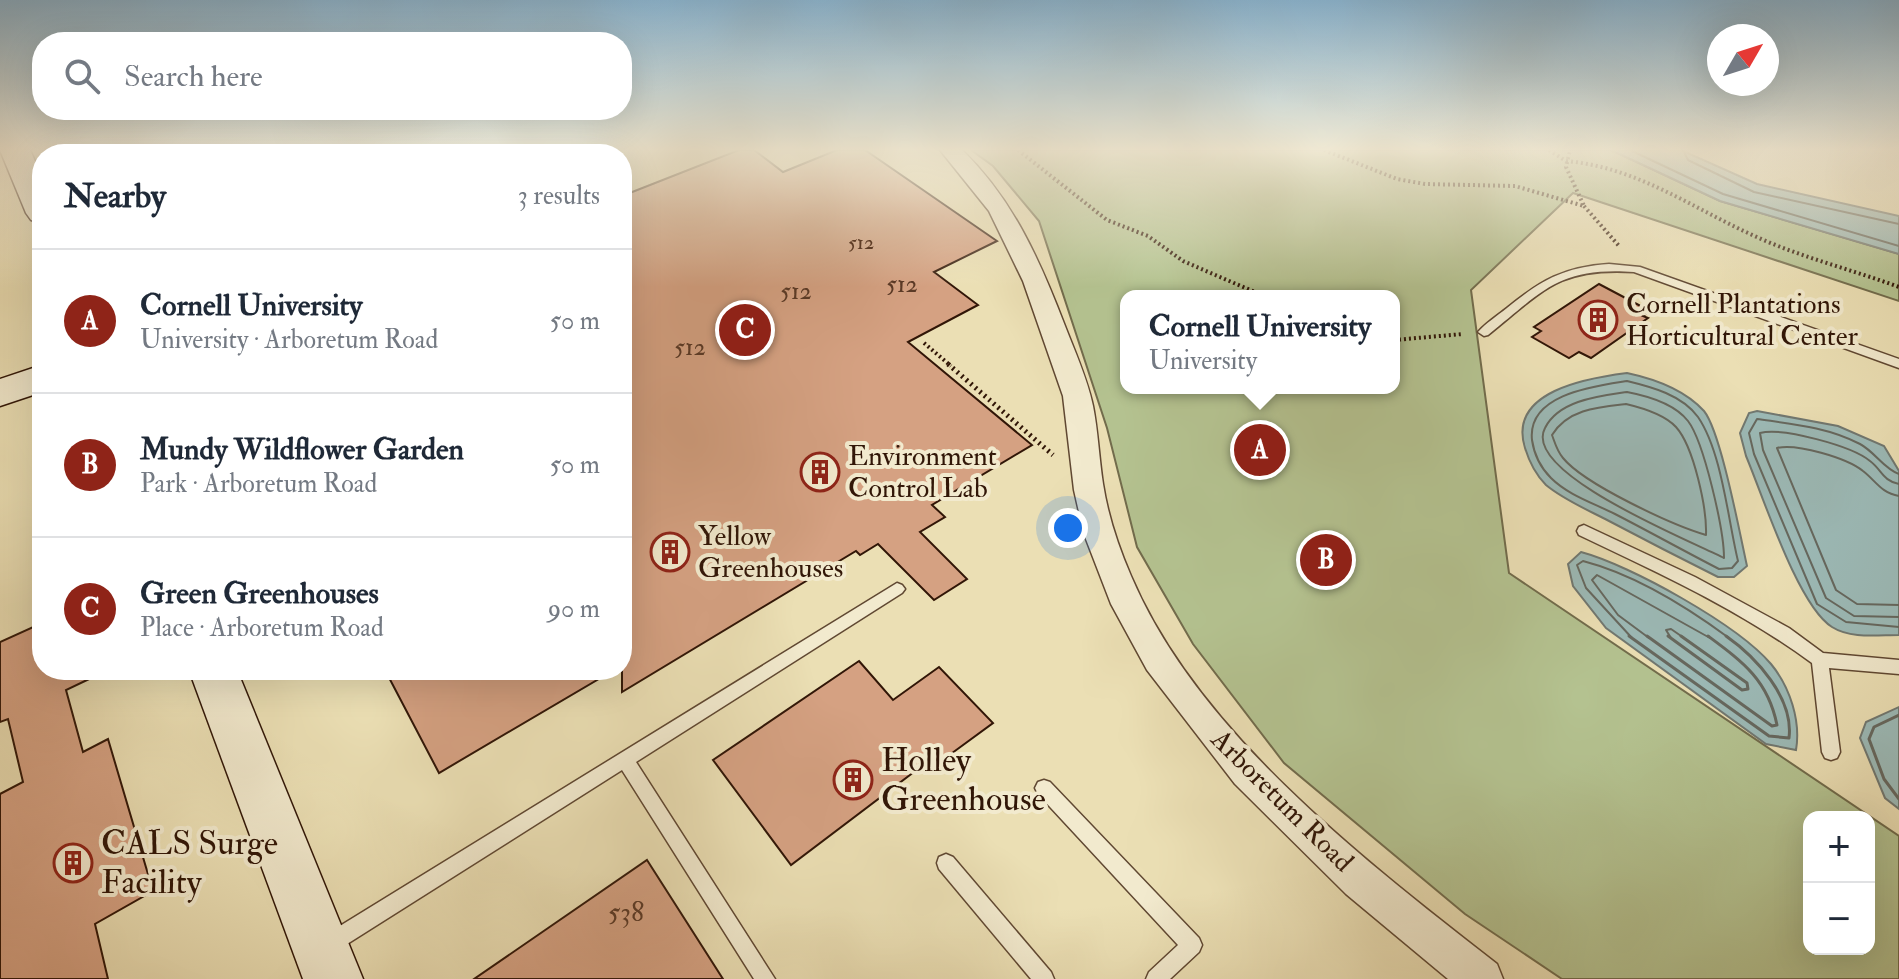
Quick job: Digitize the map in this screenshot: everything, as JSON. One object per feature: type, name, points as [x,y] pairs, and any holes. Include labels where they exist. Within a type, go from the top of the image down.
[{"type":"street","name":"Arboretum Road","points":[[992,196],[1029,265],[1072,380],[1081,419],[1089,493],[1107,556],[1129,608],[1202,719],[1283,810],[1390,907],[1482,979]]},
{"type":"street","points":[[0,393],[32,382]]},
{"type":"street","points":[[217,680],[328,964]]},
{"type":"lane","points":[[1484,332],[1562,272],[1582,267],[1636,269],[1899,364]]},
{"type":"lane","points":[[1584,531],[1690,581],[1783,633],[1820,660],[1899,667]]},
{"type":"lane","points":[[328,964],[625,760],[897,589]]},
{"type":"lane","points":[[1820,660],[1831,752]]},
{"type":"lane","points":[[625,760],[765,979]]},
{"type":"lane","points":[[1044,788],[1192,945],[1156,979]]},
{"type":"lane","points":[[946,863],[1044,979]]},
{"type":"path","points":[[1076,196],[1107,220],[1141,233],[1170,249],[1178,259],[1249,290]]},
{"type":"path","points":[[1548,196],[1584,206]]},
{"type":"path","points":[[1580,196],[1584,206],[1636,269]]},
{"type":"path","points":[[1667,196],[1762,239],[1899,287]]},
{"type":"path","points":[[1400,339],[1484,332]]},
{"type":"path","points":[[924,343],[1037,437],[1089,493]]},
{"type":"green space","points":[[1018,196],[1570,196],[1471,290],[1509,573],[1862,811],[1803,811],[1803,955],[1875,955],[1875,820],[1899,836],[1899,979],[1562,979],[1465,914],[1284,763],[1193,644],[1137,547],[1107,428],[1039,221]]},
{"type":"green space","points":[[1581,196],[1709,196],[1899,254],[1899,301]]},
{"type":"water","points":[[1709,196],[1809,196],[1899,216],[1899,254]]},
{"type":"water","points":[[1627,373],[1678,391],[1696,403],[1710,422],[1723,461],[1747,566],[1734,577],[1718,577],[1576,504],[1546,485],[1533,468],[1525,448],[1523,429],[1528,413],[1539,401],[1573,384]]},
{"type":"water","points":[[1757,411],[1838,426],[1884,446],[1899,471],[1899,635],[1864,636],[1839,631],[1819,615],[1807,597],[1783,549],[1746,456],[1740,433],[1749,413]]},
{"type":"water","points":[[1581,552],[1627,570],[1682,598],[1755,649],[1778,673],[1789,694],[1797,728],[1796,750],[1766,744],[1606,628],[1573,586],[1568,564]]},
{"type":"water","points":[[1899,707],[1899,809],[1885,798],[1860,738],[1866,722]]},
{"type":"building","points":[[632,196],[931,196],[997,241],[934,272],[978,305],[908,342],[1032,445],[932,505],[945,517],[920,532],[967,579],[934,600],[878,544],[860,555],[856,551],[622,692],[622,680],[632,680]]},
{"type":"building","name":"Cornell Plantations Horticultural Center","points":[[1599,284],[1650,311],[1643,316],[1648,318],[1591,358],[1579,352],[1569,358],[1532,337],[1541,331],[1534,327]]},
{"type":"building","name":"CALS Surge Facility","points":[[32,628],[32,680],[87,680],[66,690],[83,752],[108,739],[153,891],[95,924],[108,979],[0,979],[0,794],[23,782],[8,719],[0,722],[0,642]]},
{"type":"building","points":[[859,661],[893,700],[939,667],[993,723],[944,759],[939,753],[791,865],[713,760]]},
{"type":"building","points":[[390,680],[597,680],[439,773]]},
{"type":"building","points":[[647,860],[723,979],[474,979]]},
{"type":"place","name":"Cornell Plantations Horticultural Center","points":[[1598,320]]},
{"type":"place","name":"Green Greenhouses","points":[[745,330]]},
{"type":"place","name":"Cornell University","points":[[1260,450]]},
{"type":"place","name":"Environment Control Lab","points":[[820,472]]},
{"type":"place","name":"Yellow Greenhouses","points":[[670,552]]},
{"type":"place","name":"Mundy Wildflower Garden","points":[[1326,560]]},
{"type":"place","name":"Holley Greenhouse","points":[[853,780]]},
{"type":"place","name":"CALS Surge Facility","points":[[73,863]]}]
